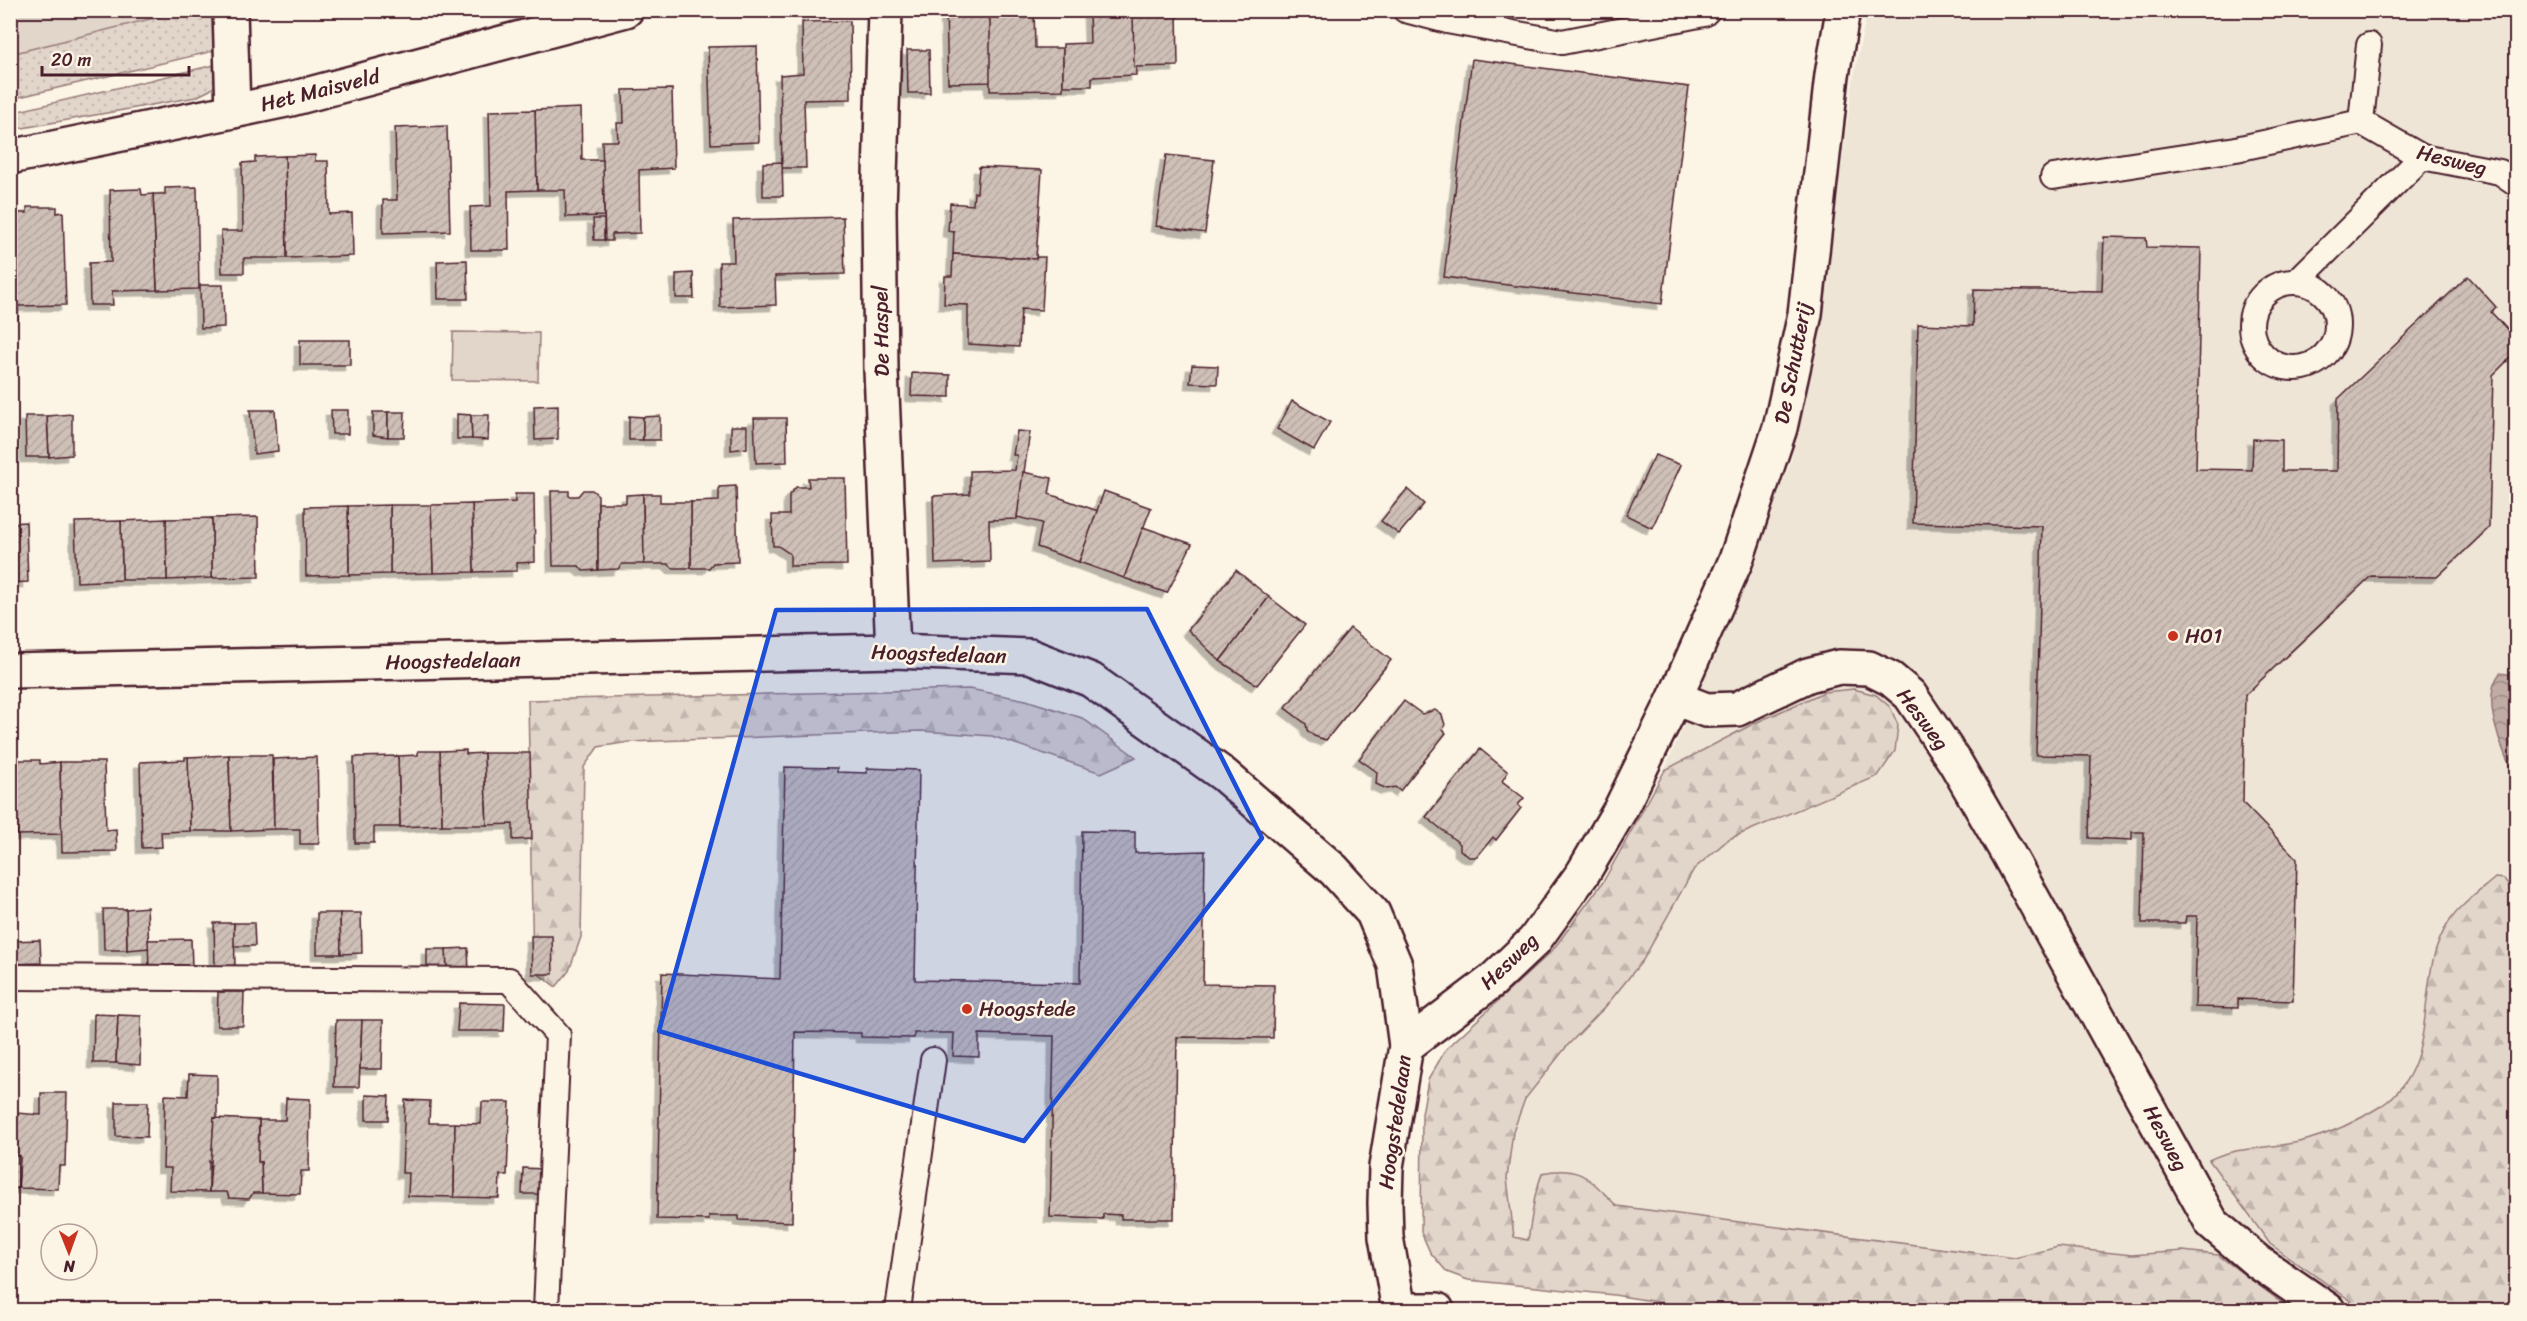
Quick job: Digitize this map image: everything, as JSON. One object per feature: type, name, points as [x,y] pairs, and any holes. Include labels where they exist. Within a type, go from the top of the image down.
[{"type":"street","points":[[230,10],[232,111]]},
{"type":"street","name":"Het Maisveld","points":[[10,157],[303,96],[626,10]]},
{"type":"street","name":"De Haspel","points":[[885,10],[879,210],[881,370],[893,651]]},
{"type":"street","name":"De Schutterij","points":[[1675,698],[1736,560],[1780,428],[1805,314],[1832,75],[1844,10]]},
{"type":"street","name":"Hoogstedelaan","points":[[10,671],[893,651],[1030,656],[1091,680],[1224,775],[1334,870],[1373,913],[1395,965],[1406,1046],[1386,1167],[1385,1203],[1386,1237],[1399,1311]]},
{"type":"street","name":"Hesweg","points":[[1406,1046],[1492,981],[1534,941],[1583,873],[1620,810],[1675,698],[1707,710],[1737,709],[1808,675],[1839,667],[1869,668],[1891,679],[1910,695],[1954,762],[2007,852],[2212,1223],[2258,1262],[2328,1311]]},
{"type":"street","points":[[1415,1311],[1437,1311]]},
{"type":"lane","points":[[1405,10],[1447,21],[1562,42],[1704,14],[1708,10]]},
{"type":"lane","points":[[2054,177],[2236,149],[2361,122],[2369,45]]},
{"type":"lane","name":"Hesweg","points":[[2361,122],[2422,156],[2500,172],[2517,183]]},
{"type":"lane","points":[[2297,281],[2422,156]]},
{"type":"lane","points":[[10,977],[509,980],[558,1035],[546,1311]]},
{"type":"lane","points":[[898,1311],[933,1060]]},
{"type":"highlighted area","points":[[1147,609],[1262,838],[1024,1141],[659,1031],[776,610]]},
{"type":"shaded area","points":[[1867,11],[2516,11],[2516,1310],[1719,1310],[1674,1301],[1461,1277],[1442,1266],[1431,1252],[1475,1021],[1554,949],[1603,881],[1667,764],[1721,639],[1791,461],[1821,314],[1853,80]]},
{"type":"green space","points":[[11,10],[182,10],[182,11],[11,54]]},
{"type":"green space","points":[[10,11],[219,11],[222,49],[11,99]]},
{"type":"green space","points":[[223,63],[223,79],[210,90],[196,97],[11,130],[10,113]]},
{"type":"green space","points":[[453,332],[539,333],[538,381],[452,380]]},
{"type":"green space","points":[[969,689],[1026,700],[1082,718],[1136,757],[1101,773],[992,736],[921,731],[629,742],[598,747],[584,767],[581,937],[569,971],[556,987],[533,970],[528,700]]},
{"type":"green space","points":[[1854,689],[1876,695],[1890,707],[1898,725],[1895,751],[1878,776],[1729,839],[1694,869],[1643,960],[1606,1006],[1567,1046],[1525,1099],[1513,1132],[1507,1178],[1514,1237],[1528,1240],[1535,1196],[1542,1173],[1567,1171],[1585,1177],[1617,1206],[2015,1258],[2058,1247],[2132,1255],[2183,1251],[2218,1255],[2292,1310],[1709,1310],[1614,1295],[1468,1280],[1447,1272],[1430,1252],[1421,1232],[1422,1114],[1428,1080],[1446,1049],[1552,951],[1603,882],[1665,770],[1753,724],[1824,692]]},
{"type":"green space","points":[[2495,878],[2504,879],[2516,894],[2516,1310],[2364,1310],[2270,1244],[2209,1160],[2245,1149],[2295,1143],[2326,1134],[2373,1111],[2401,1088],[2413,1067],[2421,1044],[2431,968],[2438,944],[2458,910]]},
{"type":"water","points":[[2500,673],[2514,675],[2516,678],[2516,782],[2500,742],[2492,712],[2494,685]]},
{"type":"building","points":[[946,10],[990,10],[992,82],[948,83]]},
{"type":"building","points":[[990,10],[1034,10],[1035,48],[1063,48],[1063,90],[990,91]]},
{"type":"building","points":[[1089,10],[1133,10],[1136,75],[1092,77],[1092,86],[1063,86],[1063,44],[1090,43]]},
{"type":"building","points":[[1133,10],[1177,10],[1178,66],[1134,67]]},
{"type":"building","points":[[850,21],[851,99],[804,100],[806,168],[782,168],[780,75],[803,73],[802,22]]},
{"type":"building","points":[[757,46],[759,142],[711,144],[708,47]]},
{"type":"building","points":[[907,50],[929,50],[930,93],[908,93]]},
{"type":"building","points":[[1472,59],[1689,87],[1662,304],[1444,277]]},
{"type":"building","points":[[672,89],[674,168],[639,170],[640,233],[612,234],[612,241],[605,241],[602,141],[618,141],[617,123],[624,123],[623,90]]},
{"type":"building","points":[[581,108],[582,160],[603,160],[604,216],[566,217],[565,190],[537,190],[535,110]]},
{"type":"building","points":[[535,110],[537,190],[508,191],[509,250],[471,250],[470,207],[491,206],[489,111]]},
{"type":"building","points":[[447,126],[450,231],[383,233],[383,200],[397,200],[395,128]]},
{"type":"building","points":[[315,155],[315,161],[328,161],[329,214],[352,213],[353,256],[287,258],[285,156]]},
{"type":"building","points":[[1166,155],[1214,160],[1205,233],[1156,226]]},
{"type":"building","points":[[285,156],[287,258],[244,258],[244,273],[222,273],[221,231],[243,231],[242,163],[255,162],[255,157]]},
{"type":"building","points":[[782,162],[783,196],[763,196],[763,163]]},
{"type":"building","points":[[979,167],[1042,170],[1036,259],[953,254],[954,232],[948,231],[950,203],[973,205],[974,192],[977,193]]},
{"type":"building","points":[[197,187],[199,289],[157,290],[153,194],[165,194],[165,188]]},
{"type":"building","points":[[141,189],[142,195],[153,194],[157,290],[112,291],[113,305],[90,305],[89,263],[111,262],[110,190]]},
{"type":"building","points":[[27,207],[57,207],[57,213],[63,212],[66,305],[18,306],[18,320],[10,321],[10,268],[14,268],[13,213],[27,213]]},
{"type":"building","points":[[843,217],[845,274],[775,276],[776,305],[720,307],[719,262],[734,262],[733,220]]},
{"type":"building","points":[[593,219],[604,219],[604,240],[594,240]]},
{"type":"building","name":"H01","points":[[2104,237],[2146,238],[2147,247],[2201,248],[2196,469],[2252,470],[2253,439],[2282,440],[2282,471],[2337,471],[2338,399],[2468,276],[2496,307],[2491,312],[2516,339],[2516,352],[2493,375],[2489,528],[2437,577],[2371,576],[2245,695],[2243,803],[2297,859],[2293,1001],[2238,999],[2238,1008],[2195,1007],[2197,916],[2186,916],[2185,923],[2142,923],[2144,832],[2132,832],[2132,840],[2089,838],[2091,756],[2036,755],[2042,526],[1913,523],[1918,324],[1973,326],[1974,289],[2102,291]]},
{"type":"building","points":[[953,254],[1036,259],[1045,257],[1042,310],[1021,309],[1019,347],[968,344],[968,305],[944,304],[945,276],[952,276]]},
{"type":"building","points":[[467,260],[468,299],[438,299],[437,261]]},
{"type":"building","points":[[693,273],[694,298],[676,298],[676,274]]},
{"type":"building","points":[[200,285],[223,285],[224,327],[201,328]]},
{"type":"building","points":[[300,340],[350,340],[350,365],[300,365]]},
{"type":"building","points":[[1192,365],[1218,366],[1217,384],[1190,383]]},
{"type":"building","points":[[912,373],[950,375],[950,397],[911,396]]},
{"type":"building","points":[[1292,401],[1330,422],[1314,450],[1277,429]]},
{"type":"building","points":[[558,405],[558,439],[535,440],[534,406]]},
{"type":"building","points":[[250,410],[275,410],[278,451],[254,454]]},
{"type":"building","points":[[331,410],[348,410],[348,434],[332,434]]},
{"type":"building","points":[[373,412],[388,412],[388,437],[373,435]]},
{"type":"building","points":[[388,412],[405,412],[404,437],[388,437]]},
{"type":"building","points":[[72,414],[72,455],[49,457],[47,416]]},
{"type":"building","points":[[457,414],[471,415],[472,439],[457,439]]},
{"type":"building","points":[[471,415],[489,415],[488,440],[472,439]]},
{"type":"building","points":[[25,416],[47,416],[49,457],[26,457]]},
{"type":"building","points":[[629,416],[643,417],[643,440],[629,440]]},
{"type":"building","points":[[660,416],[660,440],[643,440],[643,417]]},
{"type":"building","points":[[754,418],[786,418],[787,462],[756,463]]},
{"type":"building","points":[[731,426],[747,426],[747,448],[731,450]]},
{"type":"building","points":[[1017,431],[1030,432],[1017,519],[989,520],[990,562],[935,564],[933,496],[970,494],[970,471],[1015,470],[1017,455],[1013,455]]},
{"type":"building","points":[[1655,455],[1681,465],[1652,528],[1626,515]]},
{"type":"building","points":[[1023,472],[1052,478],[1049,494],[1098,511],[1079,562],[1037,547],[1042,523],[1017,517]]},
{"type":"building","points":[[808,478],[845,478],[847,565],[790,566],[790,554],[778,546],[773,546],[772,515],[789,515],[789,495],[796,487],[809,487]]},
{"type":"building","points":[[736,486],[738,562],[713,563],[709,568],[691,568],[691,502],[719,501],[719,487]]},
{"type":"building","points":[[1407,489],[1424,504],[1399,534],[1381,521]]},
{"type":"building","points":[[583,490],[592,490],[598,495],[598,570],[583,571],[579,566],[553,566],[551,491],[569,491],[569,496],[578,496]]},
{"type":"building","points":[[1104,491],[1151,508],[1124,578],[1079,562]]},
{"type":"building","points":[[515,494],[534,494],[535,562],[517,563],[517,571],[474,572],[472,504],[515,502]]},
{"type":"building","points":[[643,494],[644,564],[622,564],[618,569],[598,570],[598,503],[626,503],[626,495]]},
{"type":"building","points":[[643,494],[660,494],[660,502],[691,502],[691,568],[673,568],[668,564],[644,564]]},
{"type":"building","points":[[472,504],[474,572],[433,573],[431,505]]},
{"type":"building","points":[[390,505],[431,505],[433,573],[390,574]]},
{"type":"building","points":[[390,505],[390,574],[349,575],[348,506]]},
{"type":"building","points":[[348,506],[349,575],[306,576],[305,507]]},
{"type":"building","points":[[258,517],[259,577],[212,578],[212,518]]},
{"type":"building","points":[[212,518],[212,578],[167,580],[166,519]]},
{"type":"building","points":[[166,519],[167,580],[122,580],[121,521]]},
{"type":"building","points":[[121,521],[122,580],[77,582],[75,522]]},
{"type":"building","points":[[26,522],[28,582],[10,583],[10,523]]},
{"type":"building","points":[[1143,527],[1192,544],[1167,593],[1124,578]]},
{"type":"building","points":[[1236,570],[1269,597],[1220,661],[1188,630]]},
{"type":"building","points":[[1269,597],[1305,625],[1257,685],[1220,661]]},
{"type":"building","points":[[1350,628],[1391,660],[1326,740],[1314,736],[1307,730],[1306,724],[1285,708]]},
{"type":"building","points":[[1404,701],[1422,714],[1435,710],[1442,715],[1445,725],[1443,730],[1446,733],[1400,791],[1395,787],[1387,789],[1376,784],[1377,772],[1359,759]]},
{"type":"building","points":[[1480,749],[1508,772],[1502,781],[1524,798],[1518,805],[1521,808],[1496,840],[1493,837],[1477,857],[1469,857],[1460,850],[1460,844],[1426,817]]},
{"type":"building","points":[[466,750],[466,754],[484,753],[487,825],[442,825],[440,751]]},
{"type":"building","points":[[418,751],[440,751],[442,825],[400,827],[398,756],[418,755]]},
{"type":"building","points":[[484,753],[530,753],[532,839],[513,840],[513,824],[487,825]]},
{"type":"building","points":[[229,755],[231,831],[190,831],[188,757]]},
{"type":"building","points":[[229,755],[272,755],[274,829],[231,831]]},
{"type":"building","points":[[398,756],[400,827],[374,827],[374,843],[355,843],[354,757]]},
{"type":"building","points":[[185,757],[188,757],[190,831],[161,832],[162,847],[142,848],[140,762],[185,760]]},
{"type":"building","points":[[317,757],[319,844],[300,844],[300,829],[274,829],[273,759]]},
{"type":"building","points":[[10,760],[15,760],[17,835],[10,835]]},
{"type":"building","points":[[15,760],[40,760],[40,764],[60,762],[62,834],[17,835]]},
{"type":"building","points":[[60,762],[104,762],[106,830],[116,829],[117,851],[62,852]]},
{"type":"building","name":"Hoogstede","points":[[785,767],[837,768],[837,772],[867,773],[867,768],[919,770],[915,980],[1080,983],[1082,831],[1135,832],[1135,853],[1205,851],[1203,984],[1274,985],[1273,1038],[1177,1037],[1174,1219],[1121,1219],[1121,1215],[1103,1214],[1103,1219],[1050,1217],[1054,1036],[979,1034],[979,1057],[953,1056],[954,1033],[914,1033],[914,1038],[861,1037],[861,1033],[795,1032],[792,1222],[739,1220],[739,1216],[709,1216],[709,1220],[657,1219],[662,973],[780,979]]},
{"type":"building","points":[[147,907],[149,948],[127,950],[126,909]]},
{"type":"building","points":[[103,909],[126,909],[127,950],[104,950]]},
{"type":"building","points":[[317,913],[340,913],[341,954],[317,954]]},
{"type":"building","points":[[340,913],[361,913],[362,953],[341,954]]},
{"type":"building","points":[[214,923],[234,923],[235,967],[215,968]]},
{"type":"building","points":[[234,923],[254,923],[255,946],[234,946]]},
{"type":"building","points":[[531,936],[552,936],[553,974],[532,974]]},
{"type":"building","points":[[191,939],[192,967],[149,968],[148,940]]},
{"type":"building","points":[[40,940],[41,963],[10,964],[10,941]]},
{"type":"building","points":[[468,948],[469,972],[447,973],[446,949]]},
{"type":"building","points":[[427,949],[446,949],[447,973],[427,973]]},
{"type":"building","points":[[218,992],[244,992],[243,1026],[217,1026]]},
{"type":"building","points":[[459,1003],[505,1004],[504,1031],[457,1031]]},
{"type":"building","points":[[94,1014],[118,1015],[116,1063],[93,1063]]},
{"type":"building","points":[[118,1015],[141,1016],[140,1065],[116,1063]]},
{"type":"building","points":[[336,1020],[362,1020],[359,1087],[334,1087]]},
{"type":"building","points":[[362,1020],[383,1020],[382,1069],[360,1069]]},
{"type":"building","points":[[189,1074],[217,1075],[217,1118],[214,1118],[212,1162],[209,1161],[209,1192],[170,1191],[171,1168],[163,1168],[165,1095],[188,1096]]},
{"type":"building","points":[[41,1093],[67,1093],[65,1166],[59,1166],[58,1189],[18,1188],[20,1156],[16,1156],[17,1113],[41,1115]]},
{"type":"building","points":[[366,1095],[389,1096],[388,1120],[366,1120]]},
{"type":"building","points":[[286,1098],[310,1099],[309,1171],[301,1171],[300,1194],[262,1193],[261,1162],[258,1162],[259,1120],[285,1120]]},
{"type":"building","points":[[405,1100],[430,1101],[429,1123],[455,1123],[454,1197],[408,1196],[409,1173],[402,1173]]},
{"type":"building","points":[[116,1102],[148,1102],[147,1137],[116,1136]]},
{"type":"building","points":[[482,1102],[510,1102],[507,1175],[500,1175],[499,1198],[454,1197],[455,1123],[481,1124]]},
{"type":"building","points":[[10,1113],[17,1113],[16,1156],[20,1156],[18,1188],[10,1190]]},
{"type":"building","points":[[214,1118],[259,1120],[258,1162],[261,1162],[262,1193],[253,1193],[249,1199],[229,1198],[227,1192],[209,1192]]},
{"type":"building","points":[[523,1168],[544,1169],[544,1194],[522,1194]]},
{"type":"place","name":"H01","points":[[2173,636]]},
{"type":"place","name":"Hoogstede","points":[[967,1009]]}]
